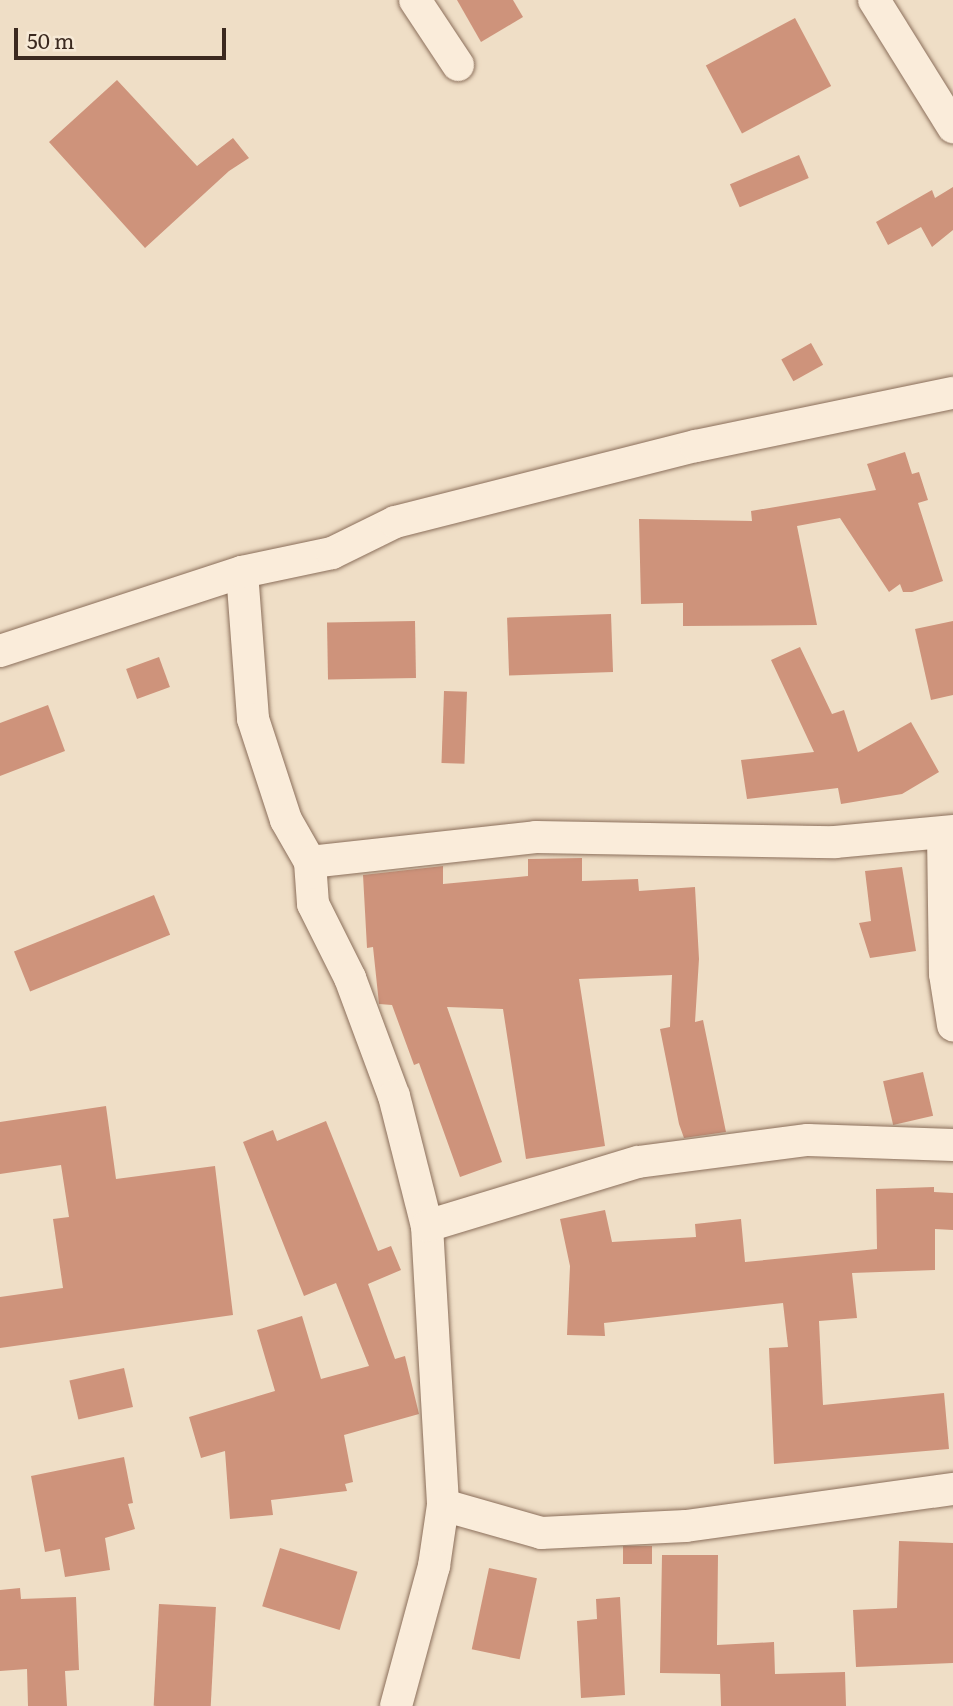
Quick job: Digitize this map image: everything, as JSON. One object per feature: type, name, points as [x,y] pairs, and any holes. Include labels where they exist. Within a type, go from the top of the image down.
[{"type":"street","points":[[415,0],[458,65]]},
{"type":"street","points":[[874,0],[953,127]]},
{"type":"street","points":[[0,651],[242,572],[332,553],[395,522],[547,482],[953,393]]},
{"type":"street","points":[[242,572],[253,719],[286,820],[310,862],[313,904],[350,978],[394,1096],[427,1226],[443,1505],[434,1566],[396,1706]]},
{"type":"street","points":[[310,862],[536,837],[835,842],[948,832],[945,974],[953,1025]]},
{"type":"street","points":[[427,1226],[638,1162],[808,1140],[953,1145]]},
{"type":"street","points":[[443,1505],[541,1533],[686,1526],[953,1489]]},
{"type":"building","points":[[457,0],[513,0],[523,17],[481,42]]},
{"type":"building","points":[[795,18],[831,86],[742,133],[706,65]]},
{"type":"building","points":[[117,80],[197,166],[233,138],[249,158],[229,171],[145,248],[49,142]]},
{"type":"building","points":[[799,155],[809,178],[740,207],[730,184]]},
{"type":"building","points":[[953,187],[953,230],[932,247],[921,227],[888,245],[876,222],[932,190],[935,198]]},
{"type":"building","points":[[811,343],[823,365],[793,381],[781,359]]},
{"type":"building","points":[[905,452],[912,474],[919,472],[928,500],[918,503],[943,581],[912,592],[903,592],[900,584],[889,592],[840,518],[797,526],[817,625],[683,626],[683,603],[641,604],[639,519],[752,521],[751,511],[876,490],[867,464]]},
{"type":"building","points":[[611,614],[613,672],[509,676],[507,618]]},
{"type":"building","points":[[415,621],[416,678],[328,680],[327,623]]},
{"type":"building","points":[[953,621],[953,695],[931,700],[915,629]]},
{"type":"building","points":[[800,647],[832,714],[844,710],[858,752],[911,722],[939,772],[902,794],[841,804],[838,788],[747,799],[741,760],[814,752],[771,660]]},
{"type":"building","points":[[159,657],[170,687],[137,699],[126,669]]},
{"type":"building","points":[[444,691],[467,692],[464,764],[441,763]]},
{"type":"building","points":[[48,705],[65,751],[0,776],[0,723]]},
{"type":"building","points":[[582,858],[582,881],[638,879],[639,891],[695,887],[699,959],[695,1022],[703,1020],[726,1132],[684,1138],[679,1124],[660,1029],[670,1027],[672,975],[579,979],[605,1146],[526,1159],[503,1009],[447,1007],[502,1162],[460,1177],[419,1063],[414,1065],[392,1005],[379,1004],[373,947],[367,948],[363,875],[443,866],[443,884],[528,876],[528,859]]},
{"type":"building","points":[[902,867],[916,951],[870,958],[859,923],[871,921],[865,871]]},
{"type":"building","points":[[154,895],[170,935],[30,991],[14,952]]},
{"type":"building","points":[[923,1072],[933,1116],[893,1125],[883,1081]]},
{"type":"building","points":[[106,1106],[116,1179],[215,1166],[233,1315],[0,1348],[0,1297],[63,1288],[53,1219],[69,1217],[61,1165],[0,1174],[0,1122]]},
{"type":"building","points":[[326,1121],[378,1251],[391,1246],[401,1270],[368,1284],[395,1359],[405,1356],[419,1414],[344,1435],[353,1482],[345,1484],[347,1491],[271,1500],[273,1515],[230,1519],[225,1451],[201,1458],[189,1417],[275,1391],[257,1330],[302,1316],[321,1379],[369,1366],[336,1283],[304,1296],[243,1142],[273,1130],[277,1141]]},
{"type":"building","points":[[934,1187],[934,1192],[953,1193],[953,1230],[935,1229],[935,1270],[852,1273],[857,1318],[819,1321],[823,1405],[944,1393],[949,1449],[774,1464],[769,1348],[788,1347],[783,1303],[604,1323],[605,1336],[567,1335],[570,1266],[560,1219],[605,1210],[612,1242],[696,1237],[695,1224],[741,1219],[745,1262],[877,1249],[876,1189]]},
{"type":"building","points":[[124,1368],[133,1407],[78,1420],[69,1381]]},
{"type":"building","points":[[124,1457],[133,1503],[128,1504],[135,1529],[105,1538],[110,1570],[65,1577],[60,1549],[45,1552],[31,1476]]},
{"type":"building","points":[[899,1541],[953,1543],[953,1663],[856,1667],[853,1610],[897,1608]]},
{"type":"building","points":[[623,1546],[652,1546],[652,1564],[623,1564]]},
{"type":"building","points":[[280,1548],[357,1572],[340,1630],[262,1606]]},
{"type":"building","points":[[662,1555],[718,1555],[717,1645],[774,1642],[775,1674],[845,1672],[846,1706],[721,1706],[720,1674],[660,1673]]},
{"type":"building","points":[[489,1568],[537,1578],[520,1659],[472,1649]]},
{"type":"building","points":[[20,1588],[21,1599],[76,1597],[79,1670],[65,1671],[67,1706],[28,1706],[27,1669],[0,1671],[0,1590]]},
{"type":"building","points":[[620,1597],[625,1695],[581,1698],[577,1621],[597,1619],[596,1599]]},
{"type":"building","points":[[159,1604],[216,1607],[211,1706],[154,1706]]}]
